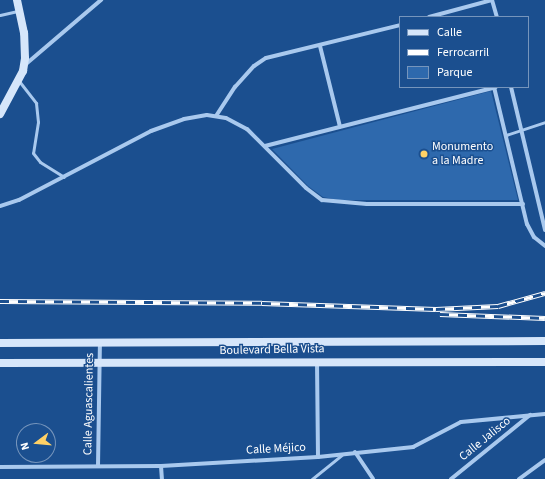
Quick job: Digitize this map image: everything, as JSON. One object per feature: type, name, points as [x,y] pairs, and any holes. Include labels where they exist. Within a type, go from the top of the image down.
[{"type":"main road","points":[[0,114],[9,100],[24,65],[25,40],[17,0]]},
{"type":"main road","name":"Boulevard Bella Vista","points":[[0,343],[545,341]]},
{"type":"main road","name":"Boulevard Bella Vista","points":[[0,363],[99,365],[317,360],[545,362]]},
{"type":"street","points":[[24,65],[101,0]]},
{"type":"street","points":[[433,16],[492,0],[497,16]]},
{"type":"street","points":[[216,116],[235,87],[254,66],[278,54],[320,46],[399,25]]},
{"type":"street","points":[[320,46],[340,127]]},
{"type":"street","points":[[265,146],[491,88]]},
{"type":"street","points":[[495,88],[527,224],[534,237],[545,246]]},
{"type":"street","points":[[511,88],[545,230]]},
{"type":"street","points":[[0,102],[9,100]]},
{"type":"street","points":[[0,206],[19,200],[168,124],[196,116],[216,116],[247,129],[314,195],[329,202],[523,204]]},
{"type":"street","name":"Calle Aguascalientes","points":[[98,466],[100,343]]},
{"type":"street","points":[[317,360],[318,457]]},
{"type":"street","name":"Calle Méjico","points":[[0,467],[161,466],[318,457],[422,445],[461,422],[545,414]]},
{"type":"street","name":"Calle Jalisco","points":[[452,479],[530,415]]},
{"type":"street","points":[[355,452],[373,479]]},
{"type":"street","points":[[519,479],[545,460]]},
{"type":"street","points":[[161,466],[162,479]]},
{"type":"lane","points":[[0,15],[19,10]]},
{"type":"lane","points":[[18,80],[36,103],[38,122],[33,153],[40,162],[64,176]]},
{"type":"lane","points":[[506,135],[545,122]]},
{"type":"lane","points":[[312,479],[345,453]]},
{"type":"green space","points":[[491,91],[518,200],[338,200],[323,197],[308,186],[272,149]]},
{"type":"railway","points":[[0,301],[262,303],[436,309],[498,306],[545,293]]},
{"type":"railway","points":[[440,314],[545,318]]},
{"type":"place","name":"Monumento a la Madre","points":[[424,154]]}]
